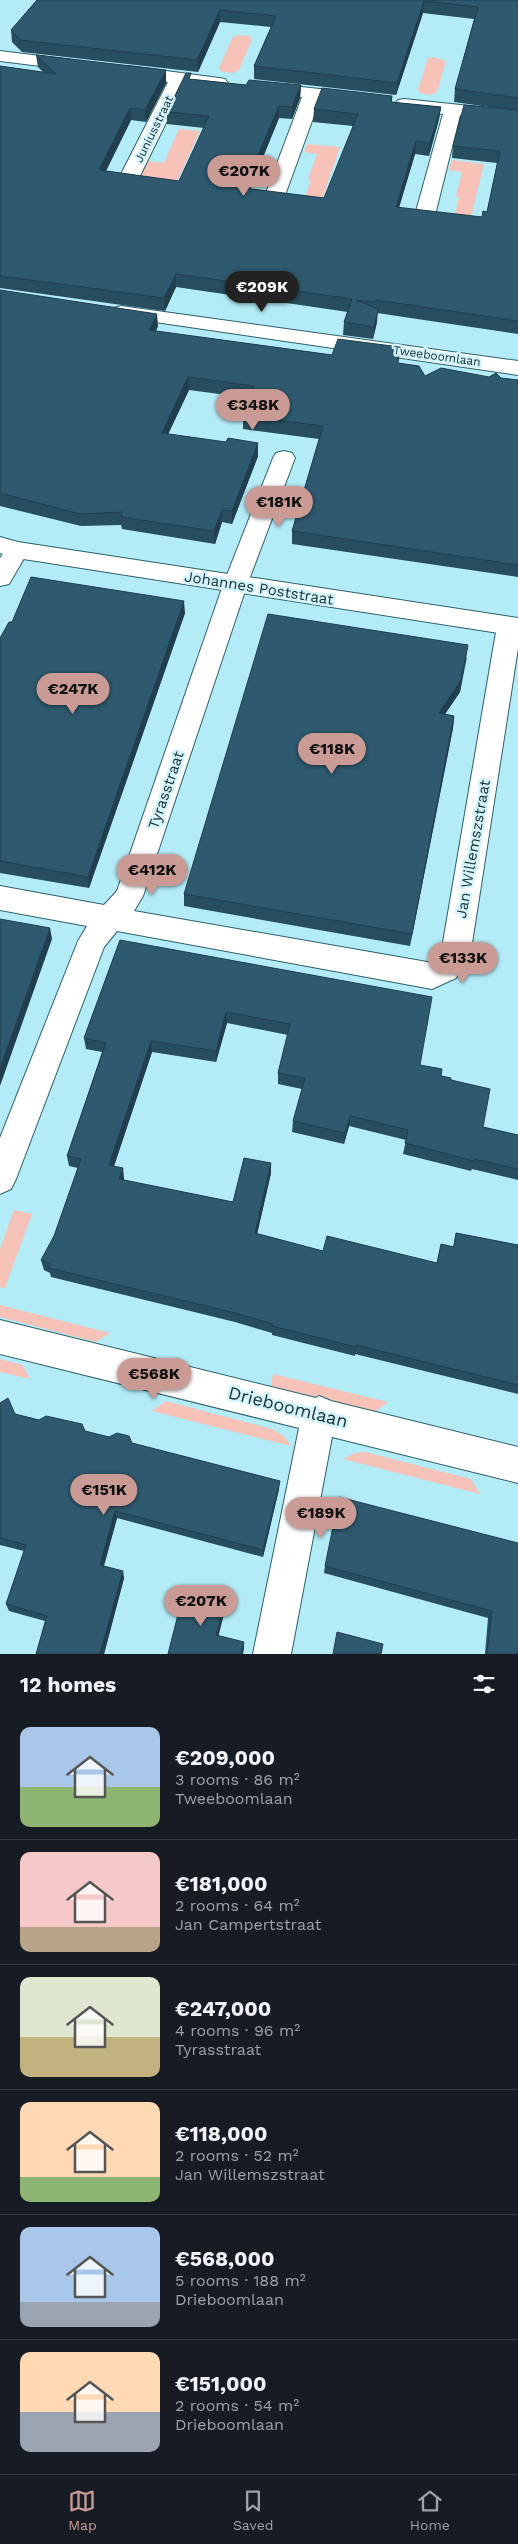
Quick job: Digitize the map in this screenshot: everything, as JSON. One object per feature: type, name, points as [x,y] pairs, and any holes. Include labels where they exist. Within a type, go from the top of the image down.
[{"type":"street","points":[[0,56],[92,67]]},
{"type":"street","name":"Juniusstraat","points":[[110,69],[370,100]]},
{"type":"street","name":"Juniusstraat","points":[[128,180],[179,78]]},
{"type":"street","points":[[274,198],[313,93]]},
{"type":"street","points":[[388,102],[518,116]]},
{"type":"street","points":[[425,215],[453,109]]},
{"type":"street","name":"Tweeboomlaan","points":[[99,309],[518,368]]},
{"type":"street","name":"Tyrasstraat","points":[[0,1179],[92,941],[130,896],[235,585],[284,458]]},
{"type":"street","points":[[0,578],[9,548]]},
{"type":"street","name":"Johannes Poststraat","points":[[9,548],[235,585],[514,626]]},
{"type":"street","name":"Jan Willemszstraat","points":[[0,898],[432,977],[443,974],[450,967],[455,956],[514,626]]},
{"type":"street","name":"Drieboomlaan","points":[[0,1337],[319,1414],[518,1465]]},
{"type":"street","points":[[272,1654],[319,1414]]},
{"type":"shaded area","points":[[239,35],[249,36],[252,39],[239,70],[233,73],[222,72],[219,68],[233,37]]},
{"type":"shaded area","points":[[433,57],[446,61],[437,92],[430,95],[420,93],[418,90],[428,58]]},
{"type":"shaded area","points":[[179,129],[200,131],[169,199],[120,182],[146,161],[164,163]]},
{"type":"shaded area","points":[[307,144],[340,147],[316,217],[304,200],[311,180],[308,179],[317,154],[304,152]]},
{"type":"shaded area","points":[[452,160],[484,164],[470,221],[454,219],[459,197],[456,197],[462,172],[449,170]]},
{"type":"shaded area","points":[[14,1210],[32,1214],[5,1288],[0,1287],[0,1249]]},
{"type":"shaded area","points":[[0,1305],[110,1333],[96,1342],[0,1317]]},
{"type":"shaded area","points":[[0,1359],[23,1365],[30,1379],[0,1372]]},
{"type":"shaded area","points":[[273,1374],[388,1402],[375,1412],[271,1386]]},
{"type":"shaded area","points":[[166,1401],[272,1429],[284,1436],[291,1446],[152,1411]]},
{"type":"shaded area","points":[[365,1452],[471,1479],[480,1494],[343,1459],[355,1453]]},
{"type":"building","points":[[37,0],[518,0],[518,98],[455,89],[478,7],[424,1],[397,83],[254,66],[276,16],[220,10],[197,60],[20,40],[11,30]]},
{"type":"building","points":[[36,55],[166,70],[145,110],[130,108],[99,170],[179,181],[209,116],[167,112],[186,73],[191,73],[189,79],[246,85],[249,80],[301,85],[292,107],[279,106],[244,188],[324,198],[358,114],[314,109],[322,88],[392,96],[391,102],[441,107],[430,143],[416,141],[396,207],[482,217],[483,211],[487,212],[500,151],[453,146],[464,105],[518,110],[518,321],[376,300],[375,302],[356,300],[378,309],[374,327],[344,322],[352,299],[176,274],[164,298],[0,276],[0,66],[56,74]]},
{"type":"building","points":[[0,290],[157,314],[149,330],[332,355],[338,339],[400,347],[398,363],[419,366],[425,376],[441,368],[489,377],[496,373],[501,378],[518,380],[518,565],[292,531],[323,426],[243,416],[254,386],[188,377],[162,433],[226,442],[228,438],[258,443],[232,511],[222,510],[214,531],[121,517],[122,512],[80,514],[0,493]]},
{"type":"building","points":[[31,577],[184,601],[88,877],[0,861],[0,638],[9,622],[12,622]]},
{"type":"building","points":[[268,614],[468,645],[461,680],[439,713],[454,716],[412,934],[184,894]]},
{"type":"building","points":[[0,919],[50,928],[0,1068]]},
{"type":"building","points":[[120,940],[432,997],[420,1065],[442,1069],[441,1076],[451,1078],[451,1080],[490,1089],[483,1127],[518,1135],[518,1169],[474,1159],[474,1161],[405,1143],[408,1130],[350,1116],[345,1133],[293,1121],[305,1078],[278,1073],[290,1024],[226,1012],[216,1051],[151,1041],[109,1165],[123,1168],[119,1179],[233,1202],[244,1158],[271,1163],[255,1233],[323,1251],[327,1236],[437,1263],[441,1244],[454,1247],[456,1233],[518,1245],[518,1385],[356,1345],[356,1347],[272,1326],[273,1324],[235,1313],[49,1268],[50,1264],[41,1260],[54,1236],[81,1159],[67,1156],[106,1043],[84,1038]]},
{"type":"building","points":[[8,1398],[15,1414],[39,1420],[46,1416],[82,1424],[85,1431],[109,1437],[117,1433],[129,1436],[132,1443],[280,1481],[263,1550],[115,1511],[100,1565],[123,1571],[100,1654],[36,1654],[47,1616],[6,1604],[26,1545],[0,1538],[0,1403]]},
{"type":"building","points":[[339,1497],[518,1543],[518,1654],[487,1654],[492,1611],[325,1566]]},
{"type":"building","points":[[185,1587],[225,1599],[216,1635],[244,1642],[241,1654],[168,1654]]},
{"type":"building","points":[[337,1632],[383,1644],[381,1654],[333,1654]]}]
